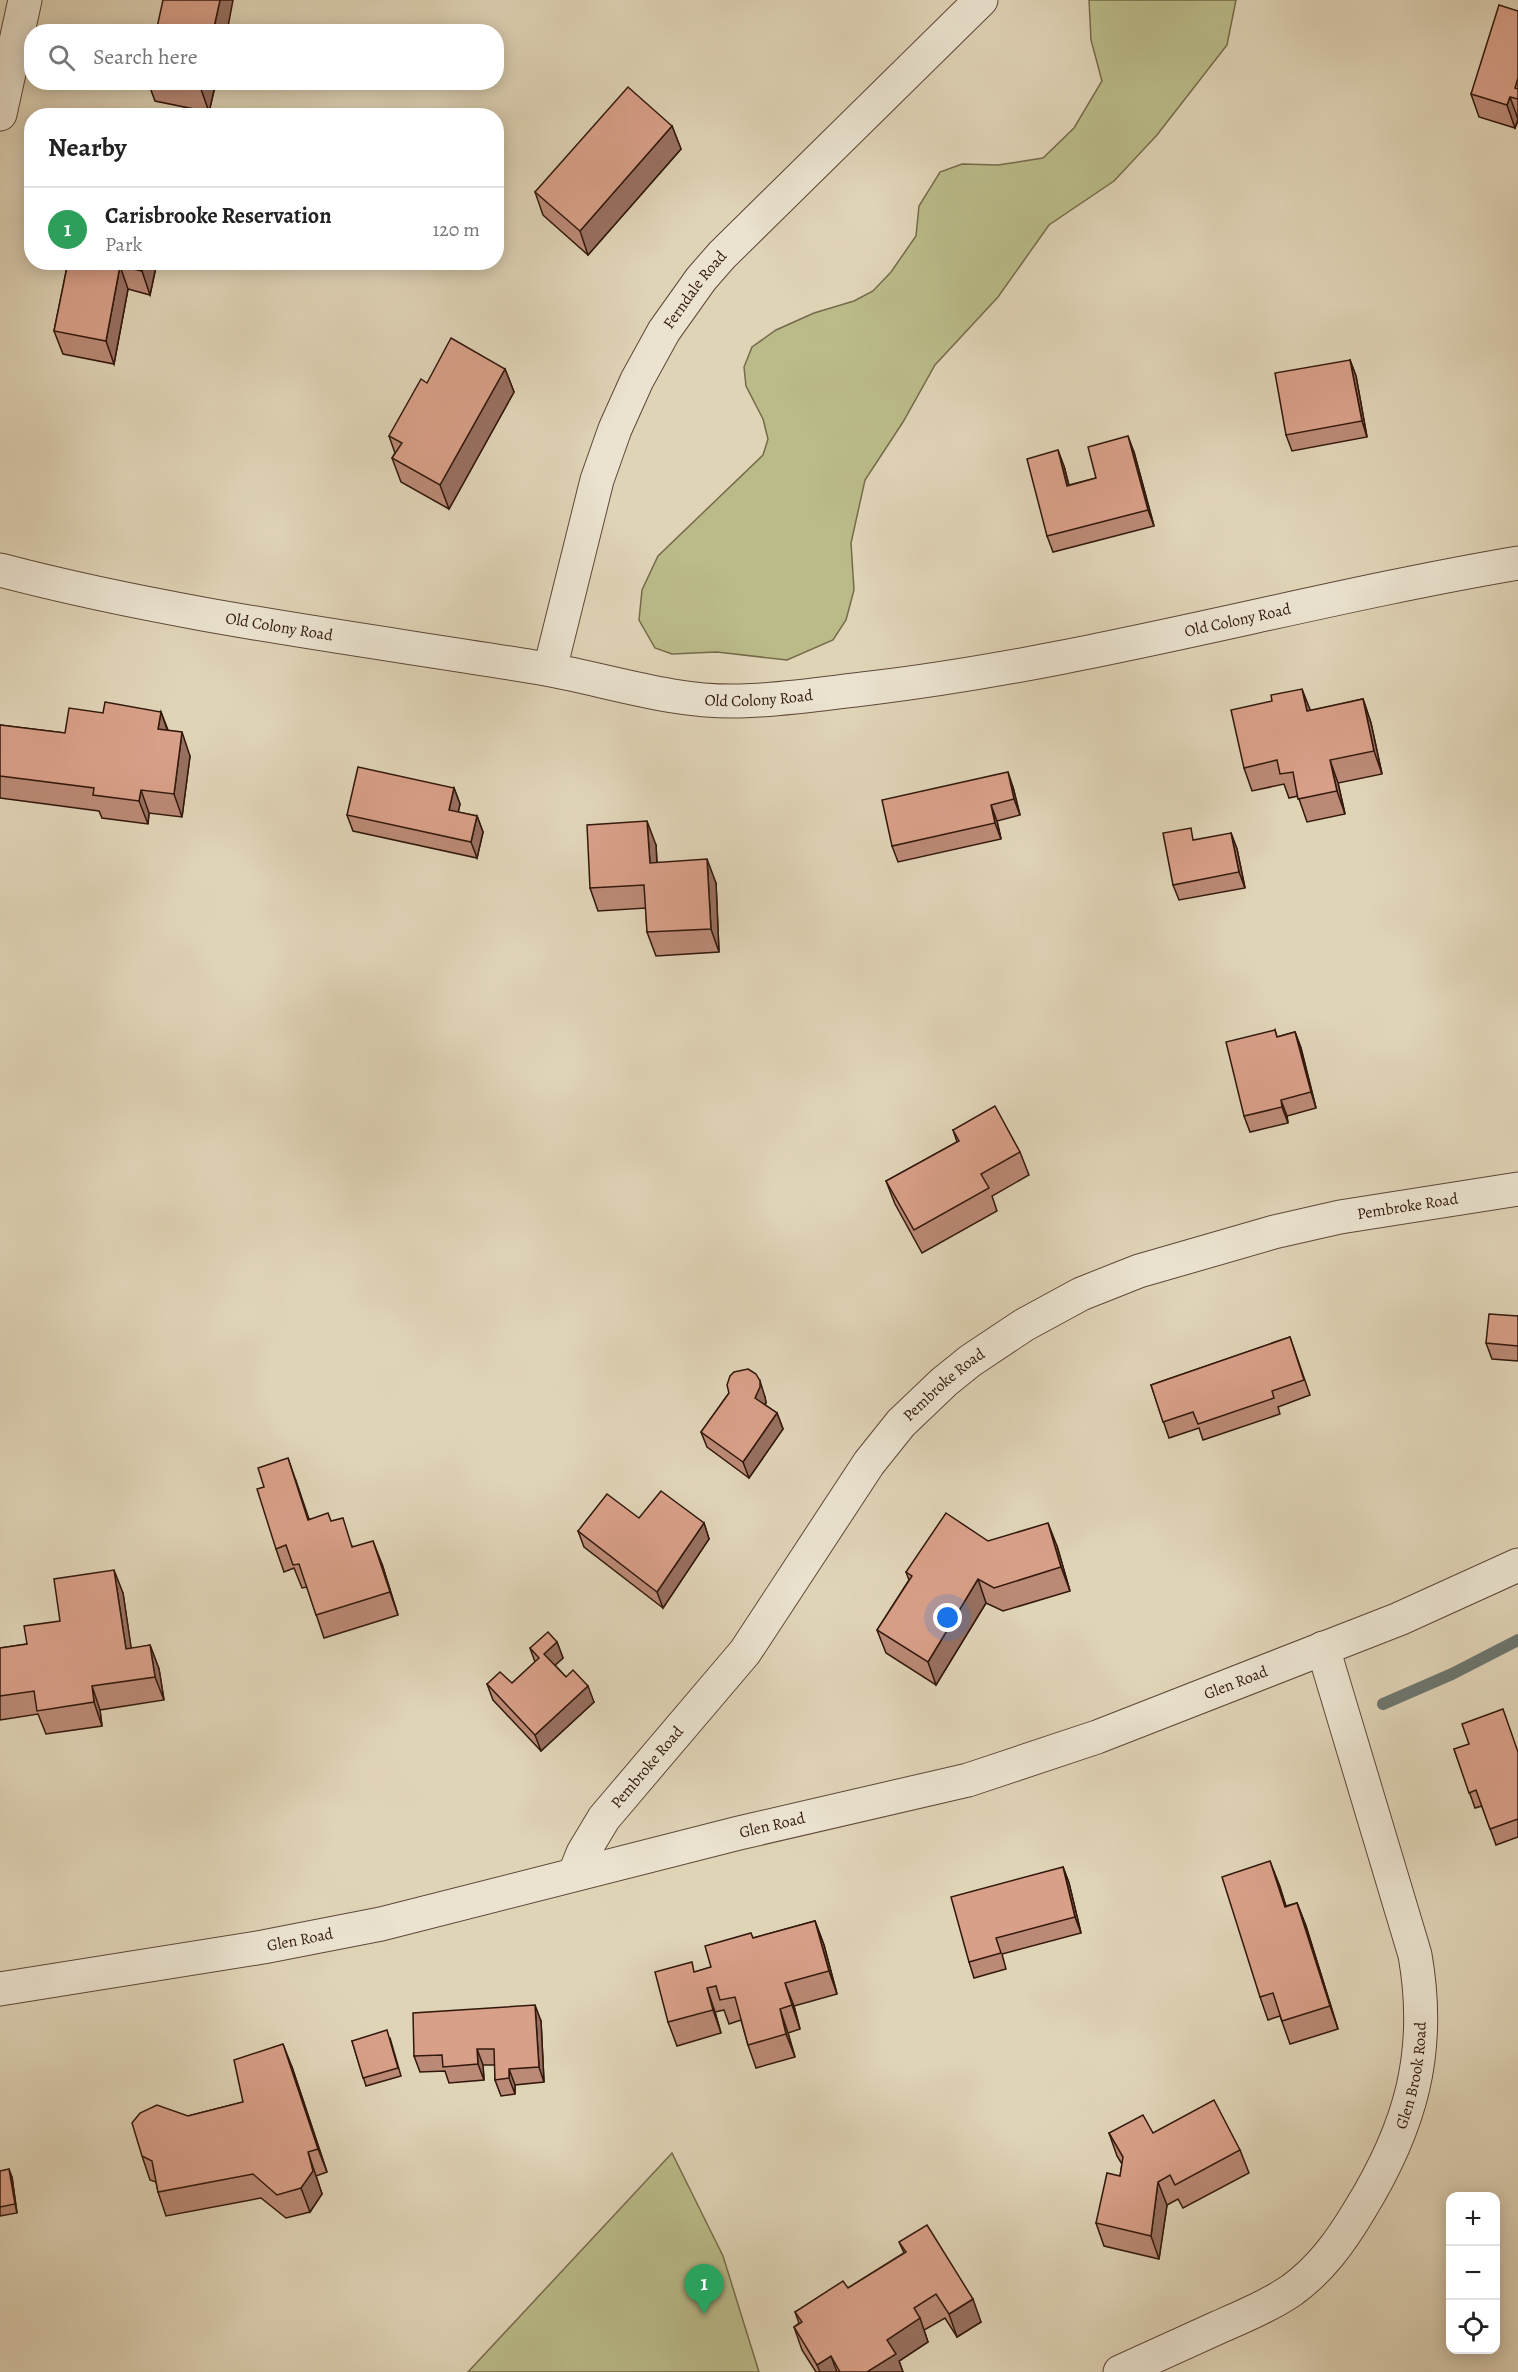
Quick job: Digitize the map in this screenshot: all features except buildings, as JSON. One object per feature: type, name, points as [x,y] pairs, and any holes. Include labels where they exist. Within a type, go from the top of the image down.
[{"type":"street","points":[[0,114],[26,0]]},
{"type":"street","name":"Ferndale Road","points":[[550,669],[605,453],[637,380],[664,331],[687,297],[722,255],[981,0]]},
{"type":"street","name":"Old Colony Road","points":[[0,570],[63,586],[235,619],[550,669],[689,699],[740,701],[926,681],[1019,666],[1518,563]]},
{"type":"street","name":"Pembroke Road","points":[[575,1874],[604,1818],[745,1652],[869,1463],[901,1423],[970,1361],[1034,1319],[1081,1294],[1139,1271],[1274,1232],[1318,1222],[1518,1189]]},
{"type":"street","name":"Glen Road","points":[[0,1989],[334,1934],[381,1924],[1001,1770],[1097,1737],[1432,1605],[1518,1565]]},
{"type":"street","name":"Glen Brook Road","points":[[1120,2372],[1257,2311],[1309,2277],[1338,2245],[1368,2195],[1393,2149],[1408,2106],[1419,2061],[1422,2033],[1422,2007],[1415,1955],[1323,1648]]},
{"type":"green space","points":[[1089,0],[1236,0],[1227,45],[1157,135],[1114,181],[1049,225],[998,297],[935,365],[903,422],[865,480],[851,543],[854,590],[846,620],[833,640],[787,660],[717,652],[672,654],[655,648],[639,620],[642,590],[658,556],[763,455],[768,439],[763,419],[746,386],[744,367],[752,347],[776,330],[814,313],[854,301],[873,291],[891,272],[916,236],[919,206],[940,172],[962,164],[998,165],[1043,158],[1074,128],[1102,81],[1091,40]]},
{"type":"green space","points":[[672,2153],[723,2256],[759,2372],[468,2372]]},
{"type":"waterway","points":[[1383,1704],[1452,1674],[1518,1640]]},
{"type":"place","name":"Carisbrooke Reservation","points":[[704,2314]]}]
